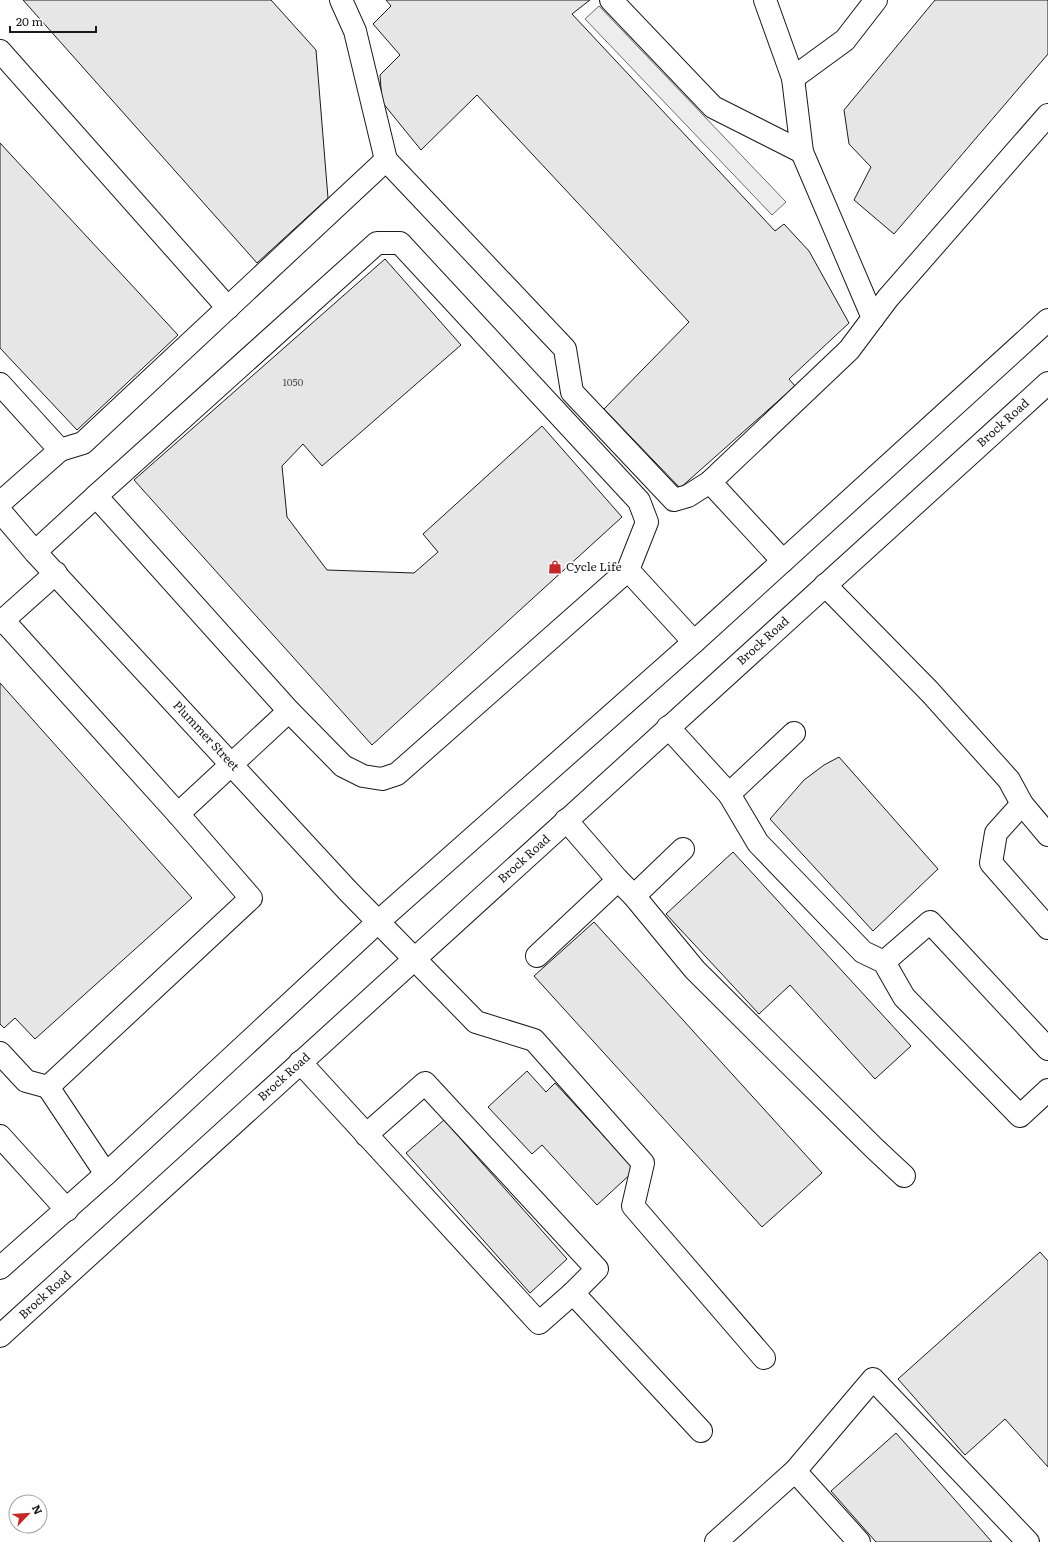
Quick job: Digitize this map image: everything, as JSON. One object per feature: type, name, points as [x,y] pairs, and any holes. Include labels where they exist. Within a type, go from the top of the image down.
[{"type":"main road","points":[[341,0],[355,31],[386,160],[565,348],[572,392],[674,500],[688,496],[710,482],[849,350],[888,298],[1048,115]]},
{"type":"main road","points":[[611,0],[713,107],[802,152]]},
{"type":"main road","points":[[765,0],[793,78],[802,152],[873,318]]},
{"type":"main road","points":[[793,78],[845,40],[876,0]]},
{"type":"main road","points":[[0,51],[228,308]]},
{"type":"main road","points":[[0,503],[60,450],[83,443],[386,160]]},
{"type":"main road","points":[[35,552],[96,496],[377,243],[400,243],[639,501],[647,522],[628,570],[397,774],[382,779],[364,776],[344,766],[289,711],[96,496]]},
{"type":"main road","points":[[0,1268],[106,1174],[285,1006],[783,562],[1048,320]]},
{"type":"main road","name":"Brock Road","points":[[0,1336],[825,584],[1048,383]]},
{"type":"main road","points":[[0,384],[60,450]]},
{"type":"main road","points":[[710,482],[783,562]]},
{"type":"main road","name":"Plummer Street","points":[[0,511],[35,552],[348,890],[476,1022],[534,1040],[643,1163],[633,1206],[764,1358]]},
{"type":"main road","points":[[628,570],[694,642]]},
{"type":"main road","points":[[48,1088],[250,898],[178,814],[2,622],[56,573]]},
{"type":"main road","points":[[825,584],[930,692],[1004,774],[1009,780],[1022,804],[1048,835]]},
{"type":"main road","points":[[178,814],[289,711]]},
{"type":"main road","points":[[668,727],[729,794],[758,843],[863,952],[884,962],[904,997],[1020,1116],[1048,1090]]},
{"type":"main road","points":[[729,794],[794,733]]},
{"type":"main road","points":[[1022,804],[996,833],[990,863],[1048,928]]},
{"type":"main road","points":[[566,820],[618,880],[634,896],[695,970],[904,1176]]},
{"type":"main road","points":[[634,896],[683,849]]},
{"type":"main road","points":[[537,956],[618,880]]},
{"type":"main road","points":[[884,962],[930,922],[1048,1049]]},
{"type":"main road","points":[[0,1053],[26,1082],[48,1088],[106,1174]]},
{"type":"main road","points":[[300,1062],[366,1135],[539,1323],[573,1293],[597,1269],[425,1083],[366,1135]]},
{"type":"main road","points":[[0,1136],[66,1210]]},
{"type":"main road","points":[[573,1293],[701,1431]]},
{"type":"main road","points":[[716,1542],[796,1471],[873,1379],[1028,1542]]},
{"type":"main road","points":[[796,1471],[859,1542]]},
{"type":"shaded area","points":[[599,6],[786,202],[772,215],[585,19]]},
{"type":"building","points":[[23,0],[271,0],[316,50],[328,198],[257,263]]},
{"type":"building","points":[[386,0],[590,0],[572,14],[775,231],[784,224],[809,251],[849,323],[789,379],[795,386],[680,488],[604,409],[689,322],[477,95],[421,150],[382,102],[380,75],[400,55],[373,24],[391,6]]},
{"type":"building","points":[[935,0],[1048,0],[1048,54],[894,234],[854,200],[871,167],[849,144],[844,110]]},
{"type":"building","points":[[0,143],[178,335],[77,430],[0,348]]},
{"type":"building","points":[[385,259],[461,345],[322,466],[303,444],[282,466],[287,517],[327,570],[414,573],[438,552],[423,534],[542,426],[622,517],[372,745],[134,480]]},
{"type":"building","points":[[0,683],[192,898],[35,1039],[15,1018],[4,1028],[0,1024]]},
{"type":"building","points":[[839,757],[938,869],[873,931],[770,819],[804,780],[824,765]]},
{"type":"building","points":[[733,852],[911,1046],[875,1079],[790,985],[759,1014],[666,914]]},
{"type":"building","points":[[594,922],[822,1173],[762,1227],[534,976]]},
{"type":"building","points":[[527,1071],[546,1092],[555,1083],[635,1170],[597,1205],[542,1145],[532,1154],[488,1107]]},
{"type":"building","points":[[444,1120],[567,1259],[530,1293],[406,1153]]},
{"type":"building","points":[[1040,1252],[1048,1261],[1048,1467],[1005,1419],[965,1455],[898,1379]]},
{"type":"building","points":[[896,1433],[992,1542],[876,1542],[831,1491]]},
{"type":"place","name":"Cycle Life","points":[[555,567]]}]
